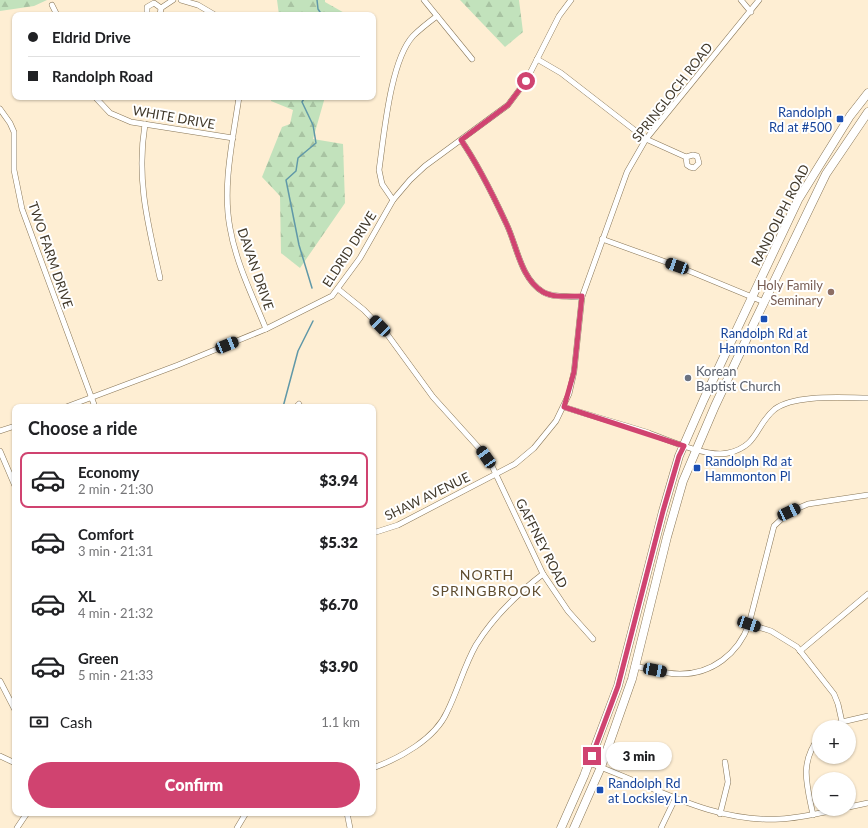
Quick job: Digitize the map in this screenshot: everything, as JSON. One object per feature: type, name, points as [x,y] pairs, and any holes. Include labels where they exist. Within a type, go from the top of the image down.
[{"type":"main road","name":"RANDOLPH ROAD","points":[[561,828],[589,763],[618,686],[663,511],[679,456],[798,200],[850,116],[868,93]]},
{"type":"main road","name":"RANDOLPH ROAD","points":[[574,828],[600,767],[632,680],[634,666],[683,481],[715,406],[826,174],[868,112]]},
{"type":"street","points":[[160,12],[161,8],[173,0]]},
{"type":"street","points":[[181,0],[198,5],[211,12]]},
{"type":"street","points":[[424,0],[472,59]]},
{"type":"street","name":"ELDRID DRIVE","points":[[74,404],[266,329],[316,306],[332,296],[360,258],[394,200],[410,180],[425,166],[508,105],[526,81],[559,16],[570,0]]},
{"type":"street","points":[[740,0],[751,12]]},
{"type":"street","name":"SPRINGLOCH ROAD","points":[[582,296],[602,238],[628,172],[646,139],[751,12],[759,0]]},
{"type":"street","points":[[147,12],[147,7],[151,3],[157,4],[161,8]]},
{"type":"street","points":[[52,5],[56,12]]},
{"type":"street","points":[[394,200],[382,184],[378,170],[396,72],[404,51],[413,36],[437,16]]},
{"type":"street","points":[[537,59],[561,73],[646,139],[686,157]]},
{"type":"street","name":"WHITE DRIVE","points":[[98,100],[110,113],[119,118],[145,124],[233,138]]},
{"type":"street","name":"DAVAN DRIVE","points":[[239,100],[227,190],[230,227],[241,264],[266,329]]},
{"type":"street","name":"TWO FARM DRIVE","points":[[0,109],[10,123],[14,132],[14,170],[22,209],[94,404]]},
{"type":"street","points":[[145,124],[141,148],[142,187],[160,278]]},
{"type":"street","points":[[461,140],[484,178],[507,224],[520,260],[533,284],[548,294],[582,296]]},
{"type":"street","points":[[602,238],[677,266],[764,302]]},
{"type":"street","name":"GAFFNEY ROAD","points":[[338,289],[364,310],[388,334],[433,397],[479,448],[496,474],[543,574],[568,611],[593,639]]},
{"type":"street","name":"SHAW AVENUE","points":[[376,532],[398,525],[515,464],[534,448],[556,420],[564,407],[574,372],[582,296]]},
{"type":"street","points":[[564,407],[697,450],[727,454],[745,446],[754,438],[769,415],[786,403],[813,399],[868,398]]},
{"type":"street","points":[[0,431],[12,427]]},
{"type":"street","points":[[0,451],[12,479]]},
{"type":"street","points":[[634,666],[678,674],[706,671],[730,656],[745,634],[749,624],[774,526],[789,512],[808,504],[868,496]]},
{"type":"street","points":[[376,767],[401,755],[426,738],[440,723],[447,713],[466,664],[490,624],[520,592],[543,574]]},
{"type":"street","points":[[800,651],[868,594]]},
{"type":"street","points":[[749,624],[777,634],[800,651],[834,694],[842,720]]},
{"type":"street","points":[[0,681],[12,704]]},
{"type":"street","points":[[851,720],[868,716]]},
{"type":"street","points":[[812,750],[807,760],[806,780],[812,810]]},
{"type":"street","points":[[0,756],[12,762]]},
{"type":"street","points":[[720,814],[728,782],[725,762]]},
{"type":"street","points":[[589,763],[675,799],[720,814],[758,819],[779,819],[812,815]]},
{"type":"street","points":[[661,828],[675,799]]},
{"type":"street","points":[[856,806],[868,803]]},
{"type":"street","points":[[17,828],[25,816]]},
{"type":"street","points":[[238,828],[240,820],[243,816]]},
{"type":"street","points":[[348,816],[350,828]]},
{"type":"green space","points":[[0,0],[47,0],[34,6],[0,11]]},
{"type":"green space","points":[[277,0],[325,0],[325,2],[343,12],[279,12]]},
{"type":"green space","points":[[460,0],[519,0],[523,32],[505,47]]},
{"type":"green space","points":[[324,100],[313,139],[343,144],[345,203],[300,268],[281,253],[280,196],[262,177],[282,127],[290,124],[293,110],[271,101]]},
{"type":"waterway","points":[[317,0],[318,9],[320,12]]},
{"type":"waterway","points":[[303,100],[302,102],[313,125],[316,143],[298,158],[296,171],[286,180],[299,245],[312,288]]},
{"type":"waterway","points":[[284,404],[298,351],[313,321]]},
{"type":"place","name":"Randolph Rd at #500","points":[[840,119]]},
{"type":"place","name":"Holy Family Seminary","points":[[831,292]]},
{"type":"place","name":"Randolph Rd at Hammonton Rd","points":[[764,319]]},
{"type":"place","name":"Korean Baptist Church","points":[[688,378]]},
{"type":"place","name":"Randolph Rd at Hammonton Pl","points":[[697,468]]},
{"type":"place","name":"Randolph Rd at Locksley Ln","points":[[600,790]]},
{"type":"district","name":"NORTH SPRINGBROOK","points":[[487,582]]},
{"type":"route","points":[[526,81],[508,105],[461,140],[484,178],[507,224],[520,260],[533,284],[548,294],[582,296],[574,372],[569,394],[564,407],[684,446],[672,477],[618,686],[592,756]]}]
